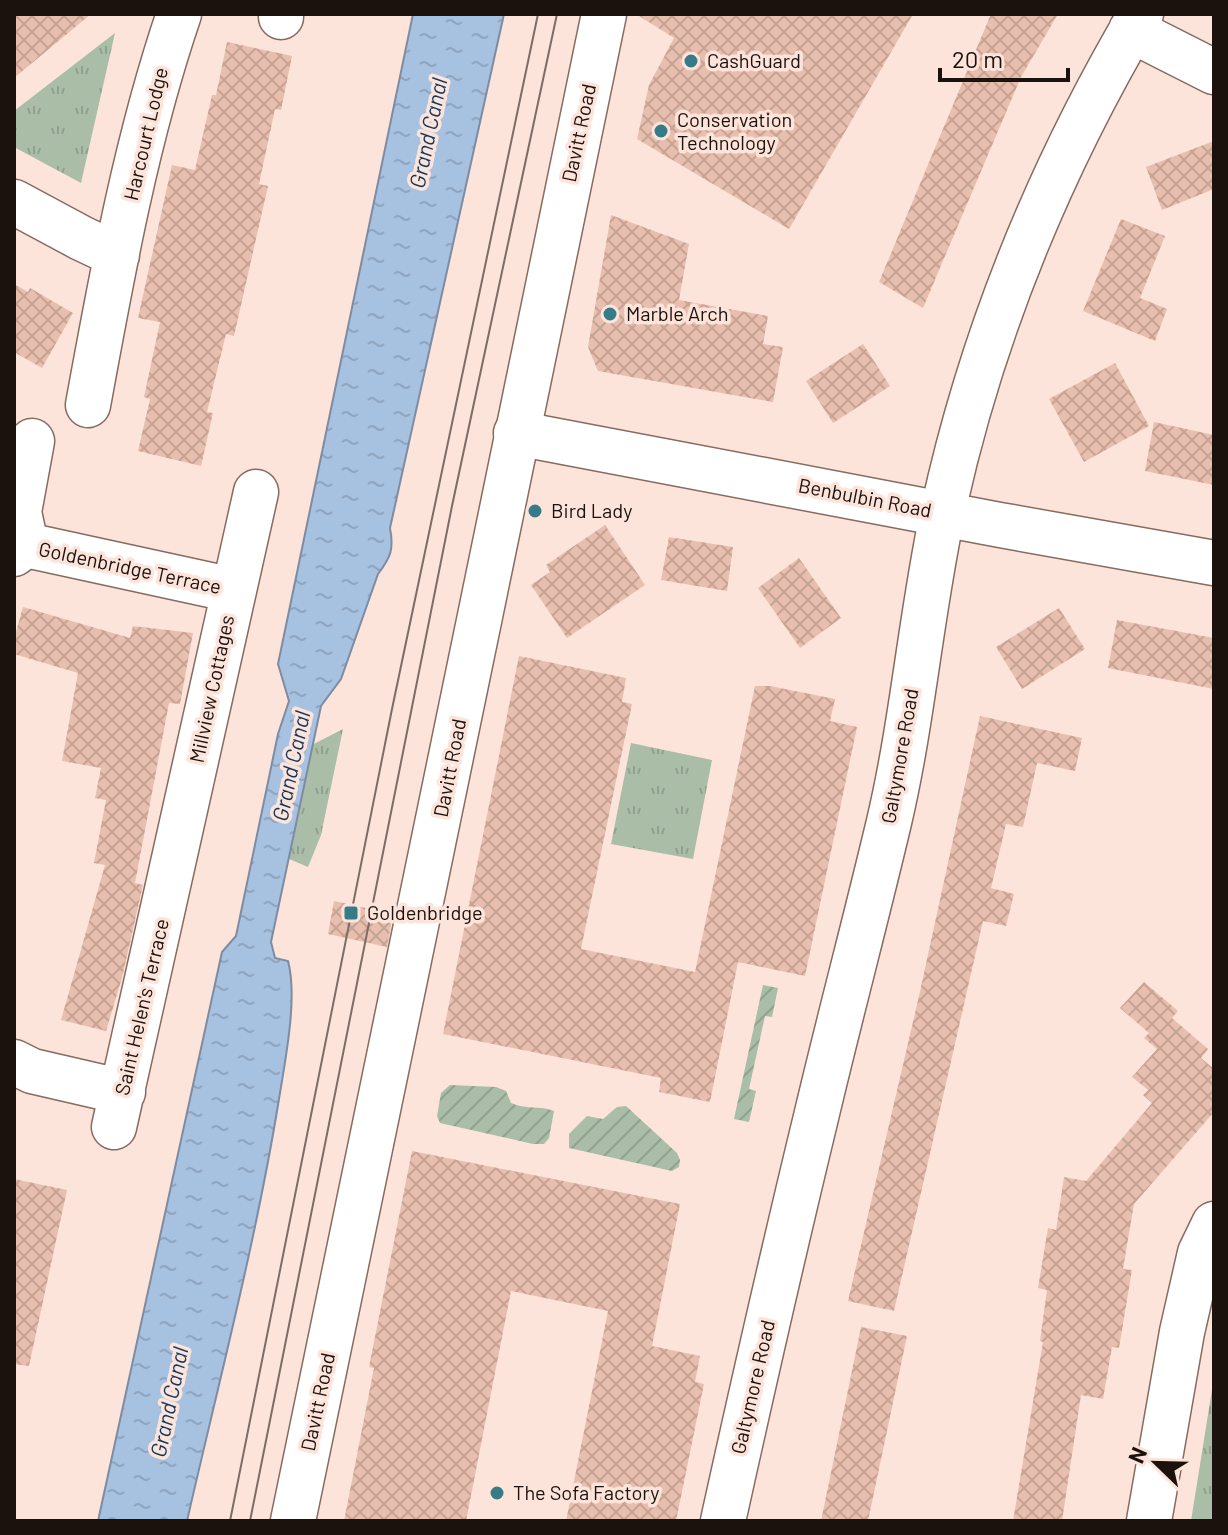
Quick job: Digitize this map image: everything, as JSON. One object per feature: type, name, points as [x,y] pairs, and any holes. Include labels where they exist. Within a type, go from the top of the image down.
[{"type":"street","name":"Harcourt Lodge","points":[[88,405],[117,255],[160,68],[179,14]]},
{"type":"street","name":"Davitt Road","points":[[293,1521],[604,14]]},
{"type":"street","points":[[1136,22],[1214,72]]},
{"type":"street","name":"Galtymore Road","points":[[723,1521],[802,1176],[890,817],[943,512],[975,382],[1013,278],[1059,167],[1136,22]]},
{"type":"street","points":[[14,202],[117,255]]},
{"type":"street","name":"Benbulbin Road","points":[[516,433],[1214,563]]},
{"type":"street","name":"Goldenbridge Terrace","points":[[32,441],[19,512],[20,550],[233,590]]},
{"type":"street","name":"Millview Cottages","points":[[169,886],[256,492]]},
{"type":"street","name":"Saint Helen's Terrace","points":[[14,1062],[119,1110],[169,886]]},
{"type":"street","points":[[1149,1521],[1182,1332],[1200,1253],[1214,1224]]},
{"type":"green space","points":[[115,33],[81,183],[14,147],[14,111]]},
{"type":"green space","points":[[343,729],[321,835],[308,867],[282,856],[306,748]]},
{"type":"green space","points":[[631,743],[712,760],[693,859],[611,844]]},
{"type":"green space","points":[[763,985],[778,988],[772,1017],[765,1016],[749,1089],[756,1091],[749,1122],[734,1119]]},
{"type":"green space","points":[[450,1085],[496,1087],[506,1091],[511,1103],[554,1111],[549,1138],[544,1144],[533,1144],[440,1123],[437,1116],[441,1093]]},
{"type":"green space","points":[[626,1106],[677,1153],[679,1167],[672,1171],[569,1148],[569,1134],[587,1116],[603,1119],[617,1107]]},
{"type":"green space","points":[[1214,1377],[1214,1521],[1191,1521]]},
{"type":"water","name":"Grand Canal","points":[[413,14],[504,14],[390,528],[390,552],[378,574],[341,679],[321,706],[271,942],[275,958],[288,961],[292,993],[290,1030],[259,1205],[187,1521],[98,1521],[222,952],[236,936],[278,734],[289,701],[278,664]]},
{"type":"building","points":[[14,14],[91,14],[14,78]]},
{"type":"building","points":[[636,14],[913,14],[789,229],[637,139],[649,85],[674,38]]},
{"type":"building","points":[[991,14],[1058,14],[1021,77],[923,308],[879,282]]},
{"type":"building","points":[[227,42],[292,56],[281,110],[275,109],[259,184],[268,186],[234,336],[226,334],[207,412],[213,413],[201,466],[138,451],[150,399],[144,397],[160,322],[138,318],[172,165],[195,170]]},
{"type":"building","points":[[1214,141],[1214,189],[1162,210],[1146,167]]},
{"type":"building","points":[[611,215],[689,244],[679,300],[768,316],[763,344],[783,347],[773,402],[598,371],[588,347]]},
{"type":"building","points":[[1121,219],[1165,236],[1140,298],[1167,309],[1155,341],[1083,311]]},
{"type":"building","points":[[14,284],[28,292],[30,288],[73,313],[42,368],[14,352]]},
{"type":"building","points":[[863,344],[890,386],[833,423],[806,381]]},
{"type":"building","points":[[1115,363],[1149,426],[1084,462],[1049,399]]},
{"type":"building","points":[[1154,422],[1214,435],[1214,485],[1145,471]]},
{"type":"building","points":[[605,525],[645,585],[567,638],[531,585],[550,572],[546,565]]},
{"type":"building","points":[[669,537],[733,547],[727,591],[661,580]]},
{"type":"building","points":[[799,558],[841,618],[800,648],[758,588]]},
{"type":"building","points":[[23,607],[130,638],[133,626],[193,633],[180,704],[169,703],[135,883],[143,885],[122,978],[106,1031],[61,1020],[105,865],[94,863],[106,800],[95,798],[101,768],[62,761],[78,673],[14,654],[14,639]]},
{"type":"building","points":[[1059,608],[1085,649],[1022,689],[996,647]]},
{"type":"building","points":[[1117,620],[1214,638],[1214,689],[1108,668]]},
{"type":"building","points":[[519,656],[626,678],[622,702],[632,704],[581,949],[695,972],[755,686],[770,686],[835,699],[830,721],[857,727],[805,976],[738,962],[710,1102],[659,1092],[661,1078],[443,1034]]},
{"type":"building","points":[[980,716],[1082,738],[1075,771],[1037,763],[1023,827],[1006,824],[991,888],[1014,894],[1006,926],[983,921],[894,1311],[848,1301]]},
{"type":"building","points":[[334,901],[393,914],[387,947],[328,934]]},
{"type":"building","points":[[1144,982],[1178,1011],[1172,1018],[1208,1049],[1201,1058],[1214,1069],[1214,1112],[1134,1204],[1123,1269],[1132,1270],[1119,1348],[1112,1347],[1103,1399],[1081,1395],[1062,1521],[1013,1521],[1043,1342],[1040,1341],[1047,1290],[1038,1288],[1048,1228],[1056,1230],[1064,1177],[1086,1181],[1152,1103],[1143,1095],[1148,1090],[1132,1077],[1157,1049],[1144,1038],[1149,1033],[1120,1008]]},
{"type":"building","points":[[412,1151],[680,1204],[652,1346],[700,1356],[695,1382],[704,1384],[676,1521],[566,1521],[608,1311],[511,1291],[466,1521],[344,1521],[374,1368],[369,1367]]},
{"type":"building","points":[[14,1179],[67,1190],[29,1366],[14,1364]]},
{"type":"building","points":[[861,1327],[907,1336],[868,1521],[821,1521]]},
{"type":"tram line","points":[[230,1521],[392,709],[538,14]]},
{"type":"tram line","points":[[250,1521],[452,506],[557,14]]},
{"type":"place","name":"CashGuard","points":[[691,61]]},
{"type":"place","name":"Conservation Technology","points":[[661,131]]},
{"type":"place","name":"Marble Arch","points":[[610,314]]},
{"type":"place","name":"Bird Lady","points":[[535,511]]},
{"type":"place","name":"Goldenbridge","points":[[351,913]]},
{"type":"place","name":"The Sofa Factory","points":[[497,1493]]}]
